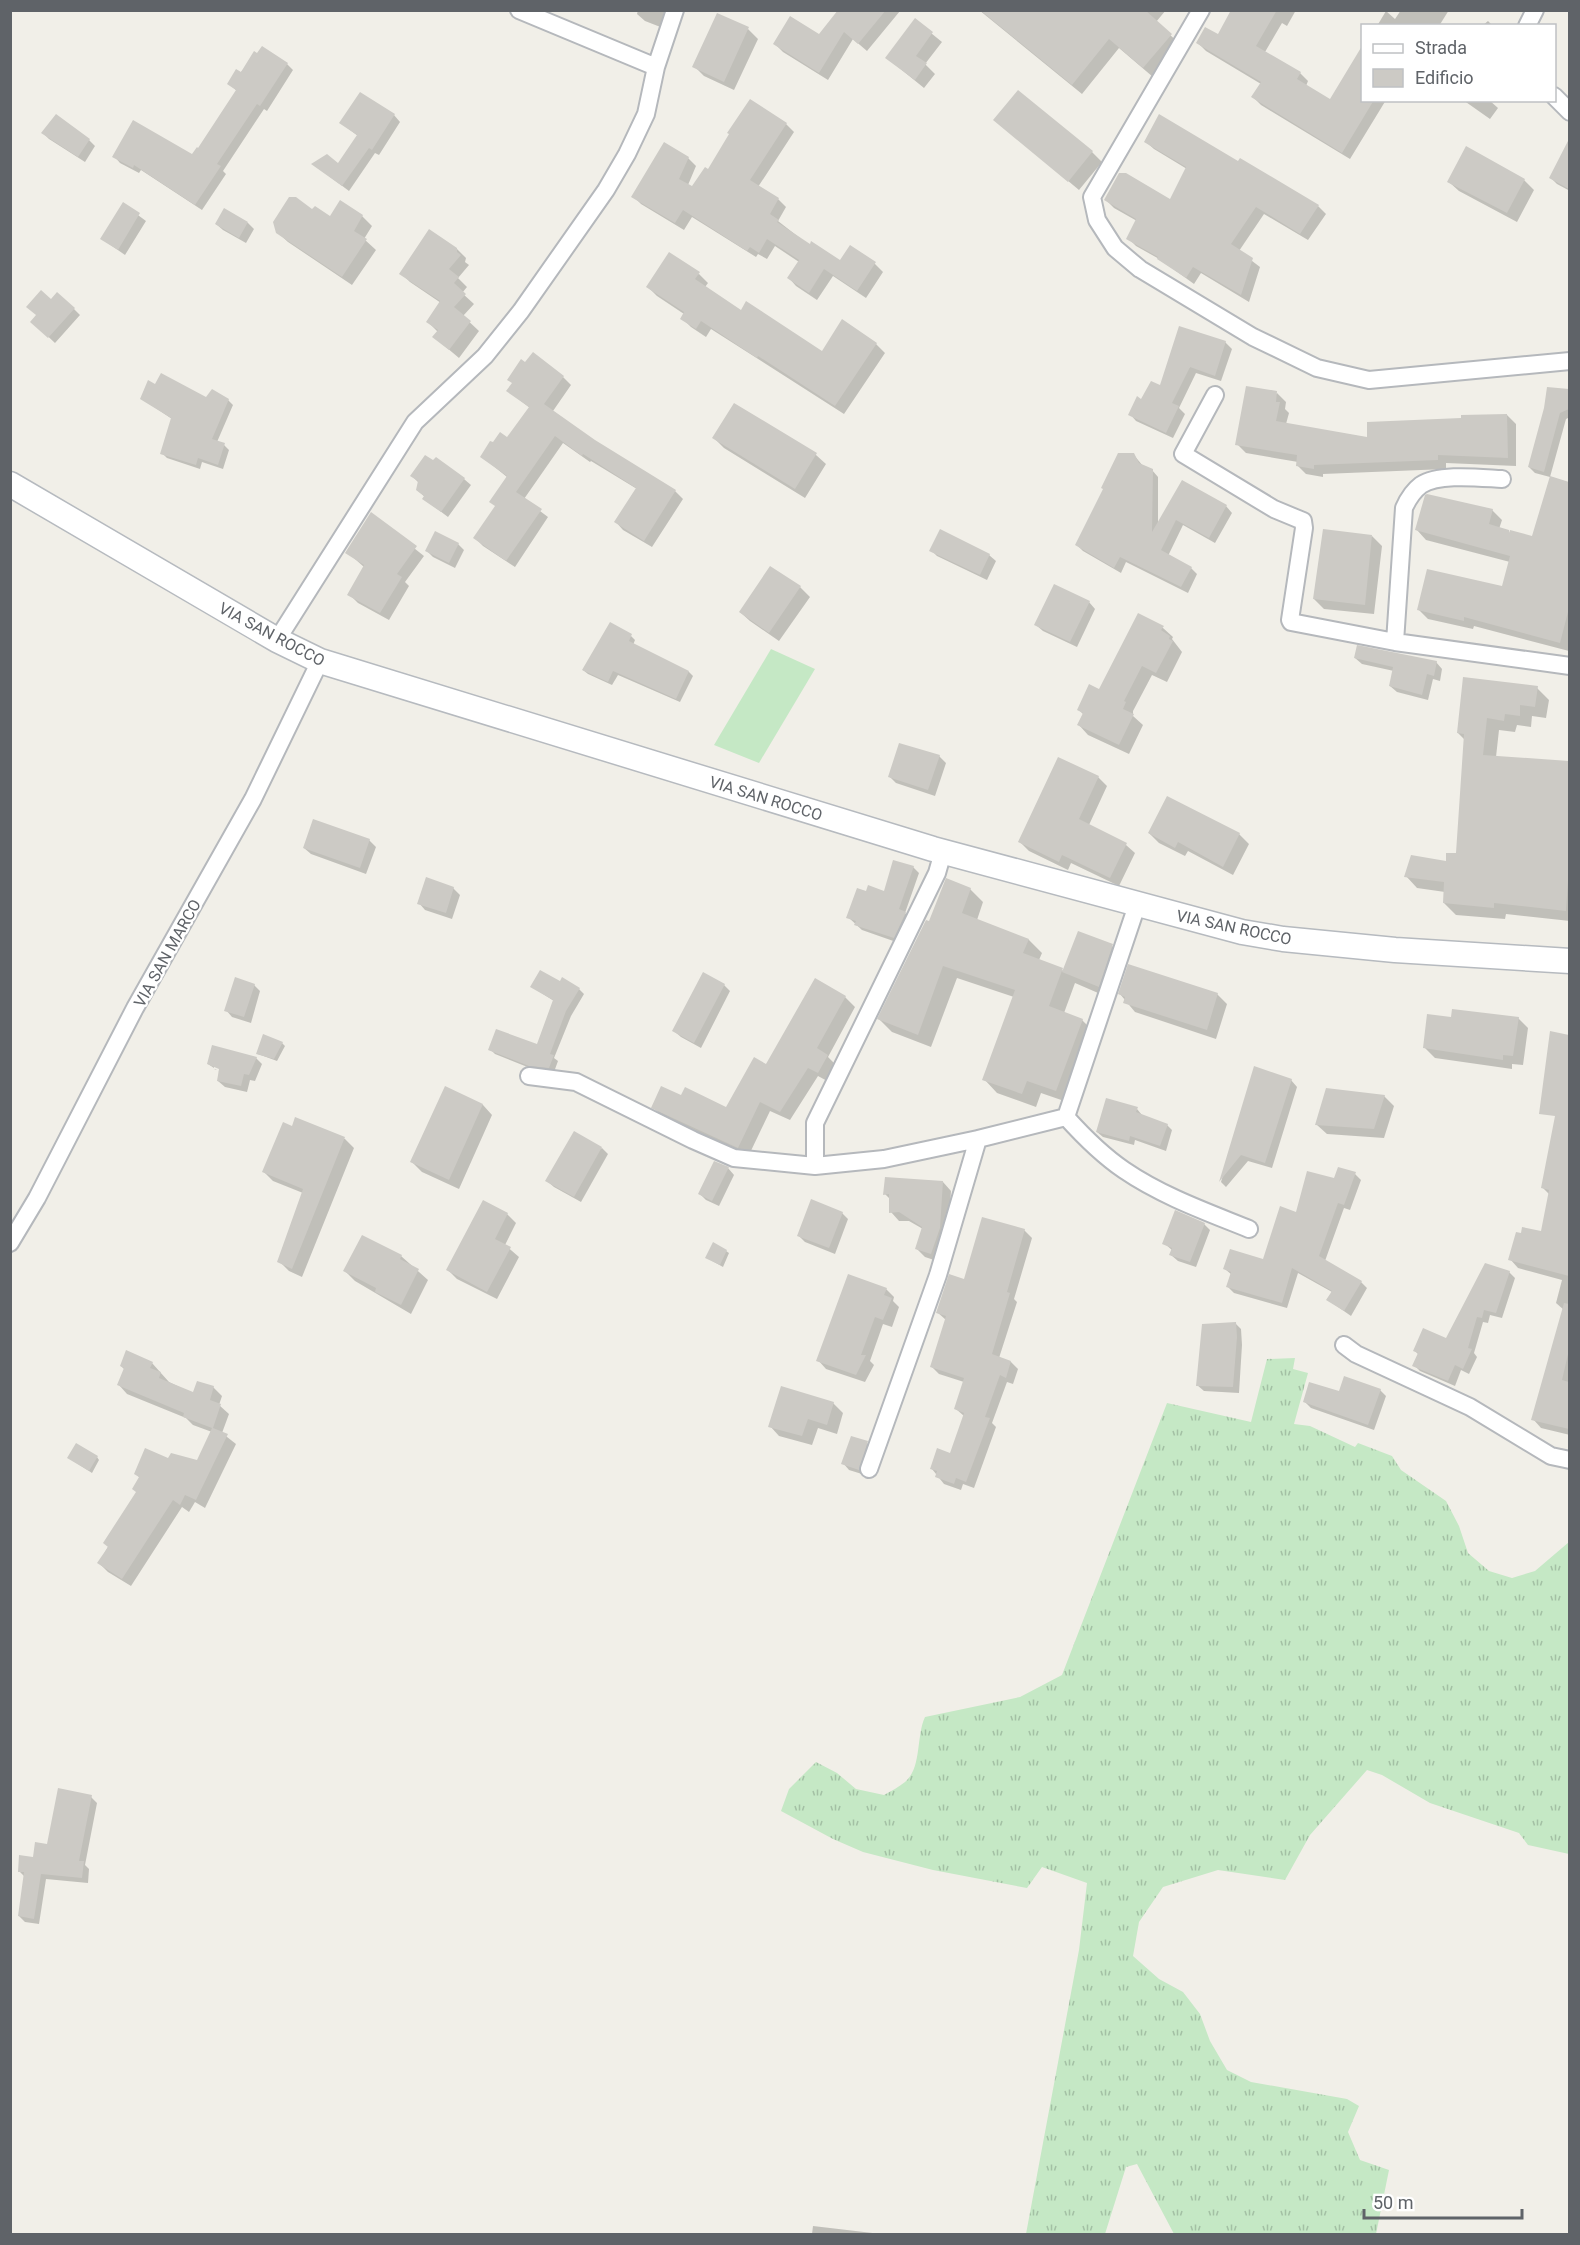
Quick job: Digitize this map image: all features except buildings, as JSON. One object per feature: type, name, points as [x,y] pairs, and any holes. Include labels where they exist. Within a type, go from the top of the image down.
[{"type":"street","points":[[519,10],[656,67]]},
{"type":"street","points":[[277,640],[415,422],[484,356],[521,311],[606,190],[627,154],[646,114],[656,67],[675,10]]},
{"type":"street","points":[[1201,10],[1092,197],[1097,220],[1115,248],[1140,269],[1253,337],[1317,368],[1369,380],[1569,361]]},
{"type":"street","points":[[1528,24],[1535,10]]},
{"type":"street","points":[[1556,98],[1569,112]]},
{"type":"street","points":[[1215,395],[1183,454],[1274,509],[1303,521],[1304,528],[1291,622],[1395,642],[1569,666]]},
{"type":"street","points":[[1395,642],[1404,508],[1410,495],[1423,484],[1444,479],[1502,478]]},
{"type":"street","name":"VIA SAN ROCCO","points":[[10,484],[277,640],[320,661],[943,852],[1242,932],[1283,939],[1395,950],[1569,961]]},
{"type":"street","name":"VIA SAN MARCO","points":[[10,1243],[37,1198],[135,1008],[253,799],[320,661]]},
{"type":"street","points":[[815,1166],[814,1123],[937,873],[943,852]]},
{"type":"street","points":[[1066,1117],[1137,905]]},
{"type":"street","points":[[529,1076],[576,1082],[734,1158],[815,1166],[875,1160],[978,1139],[1066,1117]]},
{"type":"street","points":[[1066,1117],[1091,1144],[1125,1171],[1174,1198],[1249,1228]]},
{"type":"street","points":[[869,1469],[938,1275],[978,1139]]},
{"type":"street","points":[[1344,1346],[1356,1354],[1470,1407],[1551,1456],[1569,1460]]},
{"type":"green space","points":[[771,649],[815,669],[759,763],[714,745]]},
{"type":"green space","points":[[1295,1358],[1293,1369],[1308,1373],[1294,1424],[1310,1426],[1355,1447],[1358,1443],[1392,1456],[1401,1470],[1446,1501],[1459,1526],[1468,1553],[1489,1571],[1512,1578],[1535,1571],[1569,1542],[1569,1854],[1528,1845],[1519,1833],[1430,1803],[1382,1775],[1367,1770],[1310,1835],[1285,1880],[1218,1870],[1163,1887],[1139,1922],[1133,1956],[1159,1979],[1183,1992],[1200,2014],[1210,2041],[1227,2070],[1251,2082],[1347,2099],[1359,2106],[1348,2132],[1360,2160],[1389,2170],[1376,2234],[1174,2234],[1137,2164],[1126,2167],[1105,2234],[1026,2234],[1079,1950],[1087,1883],[1042,1867],[1027,1888],[933,1870],[863,1852],[781,1811],[789,1789],[816,1762],[837,1773],[856,1789],[884,1795],[903,1784],[914,1769],[925,1717],[1020,1697],[1062,1675],[1167,1403],[1251,1422],[1267,1359]]}]
